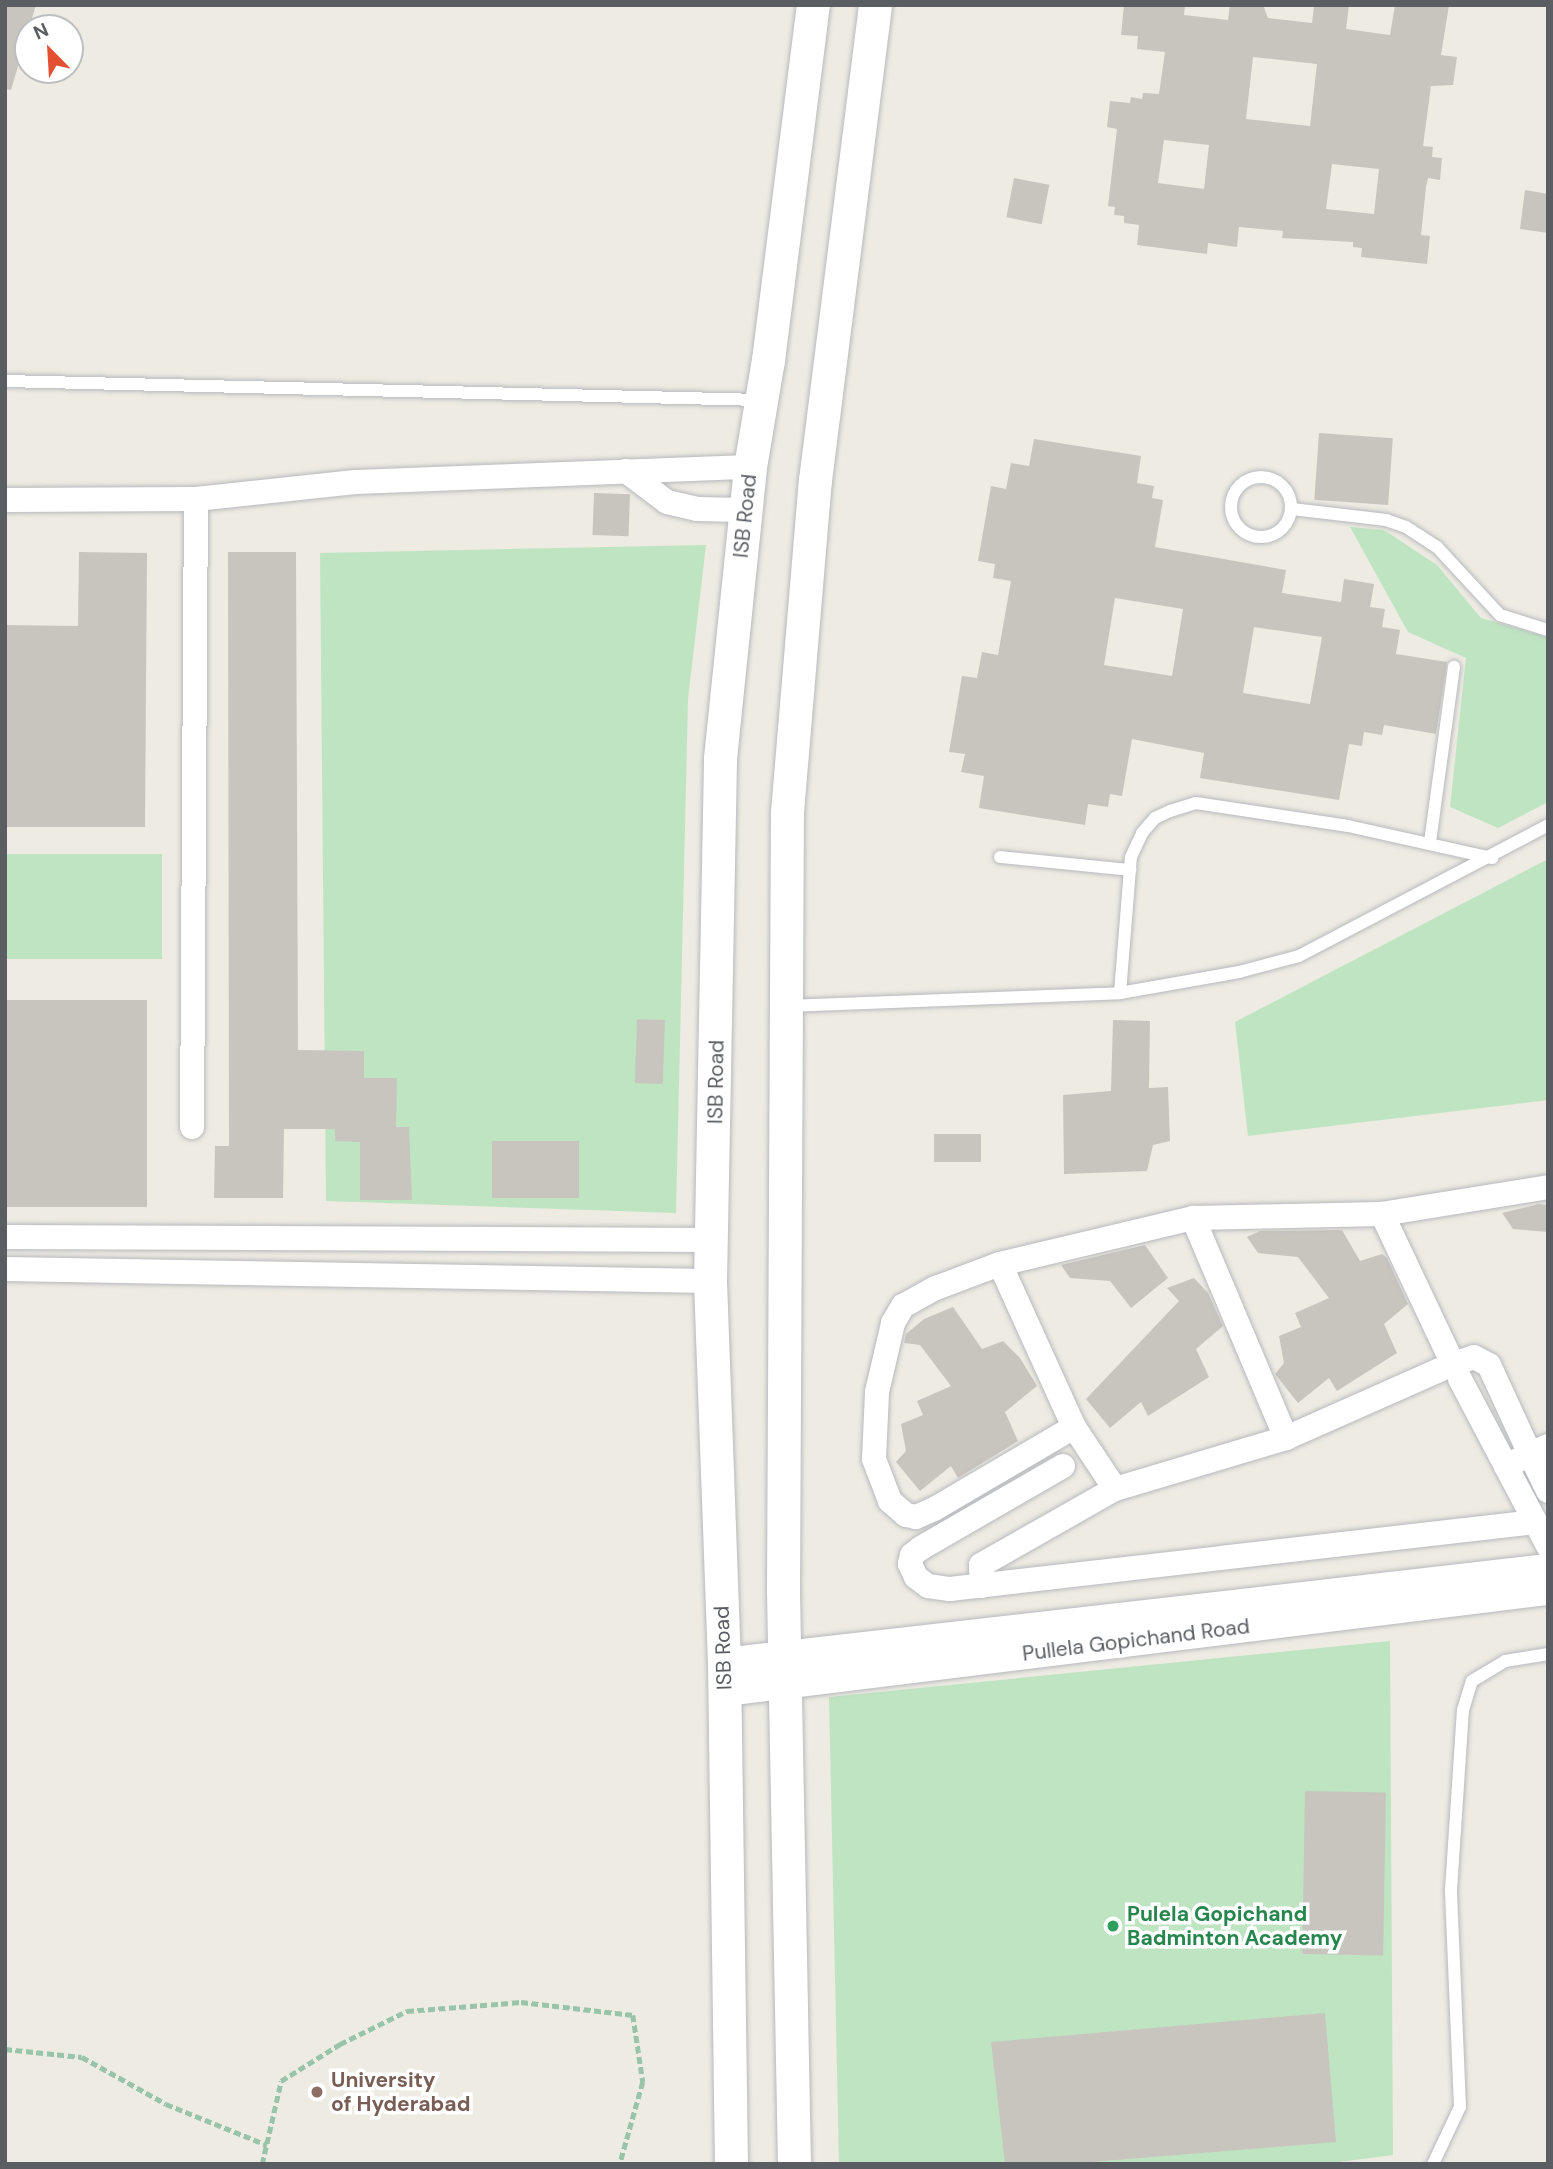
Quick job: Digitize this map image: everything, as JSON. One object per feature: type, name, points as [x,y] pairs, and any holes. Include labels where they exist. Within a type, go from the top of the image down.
[{"type":"main road","name":"ISB Road","points":[[731,2164],[724,1677],[710,1281],[714,1240],[720,758],[750,467],[813,5]]},
{"type":"main road","points":[[794,2164],[786,1669],[784,1006],[787,812],[799,638],[875,5]]},
{"type":"street","points":[[5,500],[196,499],[355,482],[750,467]]},
{"type":"street","points":[[626,471],[667,502],[697,509],[745,510]]},
{"type":"street","points":[[192,1127],[196,499]]},
{"type":"street","points":[[1074,1427],[916,1517],[890,1501],[881,1484],[873,1429],[893,1323],[903,1306],[936,1288],[1000,1264],[1193,1218],[1382,1214],[1548,1187]]},
{"type":"street","points":[[1382,1214],[1457,1371],[1548,1546]]},
{"type":"street","points":[[1193,1218],[1286,1438]]},
{"type":"street","points":[[5,1237],[714,1240]]},
{"type":"street","points":[[1000,1264],[1074,1427],[1115,1489]]},
{"type":"street","points":[[5,1269],[710,1281]]},
{"type":"street","points":[[982,1586],[981,1565],[1115,1489],[1286,1438],[1457,1371],[1474,1357],[1485,1360],[1539,1450],[1548,1490]]},
{"type":"street","points":[[1506,1466],[1539,1450]]},
{"type":"street","points":[[1063,1466],[912,1555],[916,1577],[928,1586],[982,1586],[1535,1522]]},
{"type":"street","name":"Pullela Gopichand Road","points":[[1336,1605],[1548,1569]]},
{"type":"street","name":"Pullela Gopichand Road","points":[[724,1677],[1336,1605],[1548,1590]]},
{"type":"lane","points":[[5,381],[761,400]]},
{"type":"lane","points":[[1270,477],[1282,484],[1292,509],[1279,532],[1253,537],[1241,530],[1231,506],[1243,482],[1270,477]]},
{"type":"lane","points":[[1292,509],[1386,520],[1406,527],[1437,547],[1500,615],[1548,630]]},
{"type":"lane","points":[[1430,842],[1454,667]]},
{"type":"lane","points":[[1120,993],[1130,870],[1142,833],[1155,818],[1196,803],[1430,842],[1492,858]]},
{"type":"lane","points":[[784,1006],[1120,993],[1171,987],[1299,956],[1412,895],[1492,858],[1548,825]]},
{"type":"lane","points":[[1000,857],[1130,870]]},
{"type":"lane","points":[[1433,2164],[1460,2107],[1451,1890],[1463,1710],[1472,1681],[1505,1661],[1548,1654]]},
{"type":"path","points":[[262,2164],[281,2081],[340,2044],[407,2011],[521,2002],[633,2015],[643,2082],[620,2164]]},
{"type":"path","points":[[5,2049],[82,2057],[166,2104],[267,2144]]},
{"type":"green space","points":[[1350,527],[1384,530],[1437,565],[1481,618],[1548,637],[1548,802],[1498,828],[1450,807],[1466,658],[1408,632]]},
{"type":"green space","points":[[706,545],[688,699],[676,1213],[326,1201],[320,553]]},
{"type":"green space","points":[[5,854],[162,854],[162,959],[5,959]]},
{"type":"green space","points":[[1548,859],[1548,1100],[1248,1136],[1235,1022]]},
{"type":"green space","name":"Pulela Gopichand Badminton Academy","points":[[1390,1641],[1393,2155],[1324,2164],[839,2164],[829,1697]]},
{"type":"building","points":[[5,5],[36,5],[33,14],[14,14],[14,80],[11,90],[5,89]]},
{"type":"building","points":[[1124,5],[1185,5],[1184,15],[1228,20],[1230,5],[1263,5],[1268,18],[1312,23],[1314,5],[1349,5],[1346,29],[1390,35],[1395,5],[1449,5],[1441,55],[1457,57],[1453,85],[1431,86],[1423,146],[1433,147],[1432,157],[1442,158],[1440,180],[1428,178],[1426,187],[1421,235],[1430,236],[1427,264],[1361,257],[1362,248],[1353,247],[1353,242],[1282,238],[1283,231],[1239,227],[1237,247],[1208,243],[1207,254],[1137,245],[1139,225],[1124,223],[1124,216],[1114,215],[1115,207],[1108,206],[1117,129],[1107,127],[1110,101],[1130,103],[1131,97],[1142,99],[1143,93],[1159,94],[1165,52],[1137,49],[1138,36],[1121,35]],"holes":[[[1253,57],[1317,64],[1310,126],[1246,119]],[[1164,140],[1209,145],[1204,189],[1158,183]],[[1332,164],[1379,169],[1374,214],[1326,209]]]},
{"type":"building","points":[[1014,178],[1049,185],[1042,224],[1006,217]]},
{"type":"building","points":[[1525,190],[1548,194],[1548,233],[1520,229]]},
{"type":"building","points":[[1319,433],[1393,438],[1388,505],[1314,500]]},
{"type":"building","points":[[1034,439],[1141,456],[1137,483],[1154,486],[1152,498],[1163,500],[1155,547],[1286,570],[1282,593],[1341,602],[1344,579],[1374,584],[1370,607],[1385,609],[1382,627],[1400,630],[1396,654],[1447,662],[1436,734],[1384,725],[1382,735],[1364,732],[1362,746],[1349,744],[1339,800],[1200,778],[1204,753],[1132,739],[1122,796],[1110,794],[1108,807],[1088,804],[1085,825],[979,808],[984,776],[961,772],[965,754],[949,752],[962,676],[977,678],[982,652],[998,655],[1011,581],[993,578],[995,564],[978,561],[991,486],[1006,489],[1011,463],[1029,466]],"holes":[[[1115,598],[1183,609],[1172,676],[1104,665]],[[1254,627],[1322,637],[1310,704],[1243,693]]]},
{"type":"building","points":[[594,493],[630,494],[629,536],[593,535]]},
{"type":"building","points":[[79,552],[147,553],[145,827],[5,827],[5,625],[78,626]]},
{"type":"building","points":[[228,552],[296,552],[298,1050],[364,1051],[364,1078],[397,1078],[396,1127],[409,1127],[412,1200],[360,1200],[360,1142],[335,1141],[335,1129],[284,1129],[283,1198],[214,1198],[215,1146],[229,1146]]},
{"type":"building","points":[[5,1000],[147,1000],[147,1207],[5,1207]]},
{"type":"building","points":[[637,1019],[665,1020],[663,1084],[635,1083]]},
{"type":"building","points":[[1113,1020],[1150,1021],[1149,1088],[1168,1087],[1170,1141],[1153,1145],[1147,1171],[1064,1174],[1063,1095],[1111,1091]]},
{"type":"building","points":[[934,1134],[981,1134],[981,1162],[934,1162]]},
{"type":"building","points":[[492,1141],[579,1141],[579,1198],[492,1198]]},
{"type":"building","points":[[1539,1204],[1548,1205],[1548,1232],[1513,1229],[1502,1213]]},
{"type":"building","points":[[1342,1230],[1360,1261],[1382,1254],[1387,1258],[1408,1304],[1384,1324],[1397,1353],[1337,1391],[1329,1378],[1298,1403],[1275,1374],[1284,1363],[1279,1336],[1301,1327],[1295,1313],[1329,1298],[1298,1257],[1258,1253],[1247,1237],[1260,1231]]},
{"type":"building","points":[[1145,1245],[1168,1278],[1131,1308],[1110,1281],[1070,1278],[1061,1265]]},
{"type":"building","points":[[1194,1278],[1208,1293],[1223,1326],[1196,1349],[1209,1377],[1148,1416],[1141,1402],[1110,1428],[1086,1399],[1179,1301],[1167,1288]]},
{"type":"building","points":[[953,1307],[982,1349],[1003,1341],[1020,1358],[1037,1386],[1005,1412],[1018,1441],[958,1478],[951,1466],[920,1491],[896,1462],[906,1451],[901,1424],[923,1415],[917,1401],[951,1386],[920,1345],[904,1343],[906,1334],[924,1319]]},
{"type":"building","points":[[1305,1791],[1386,1792],[1383,1955],[1302,1954]]},
{"type":"building","points":[[1325,2013],[1336,2142],[1067,2164],[1005,2164],[991,2042]]},
{"type":"place","name":"Pulela Gopichand Badminton Academy","points":[[1113,1926]]},
{"type":"place","name":"University of Hyderabad","points":[[317,2092]]}]
